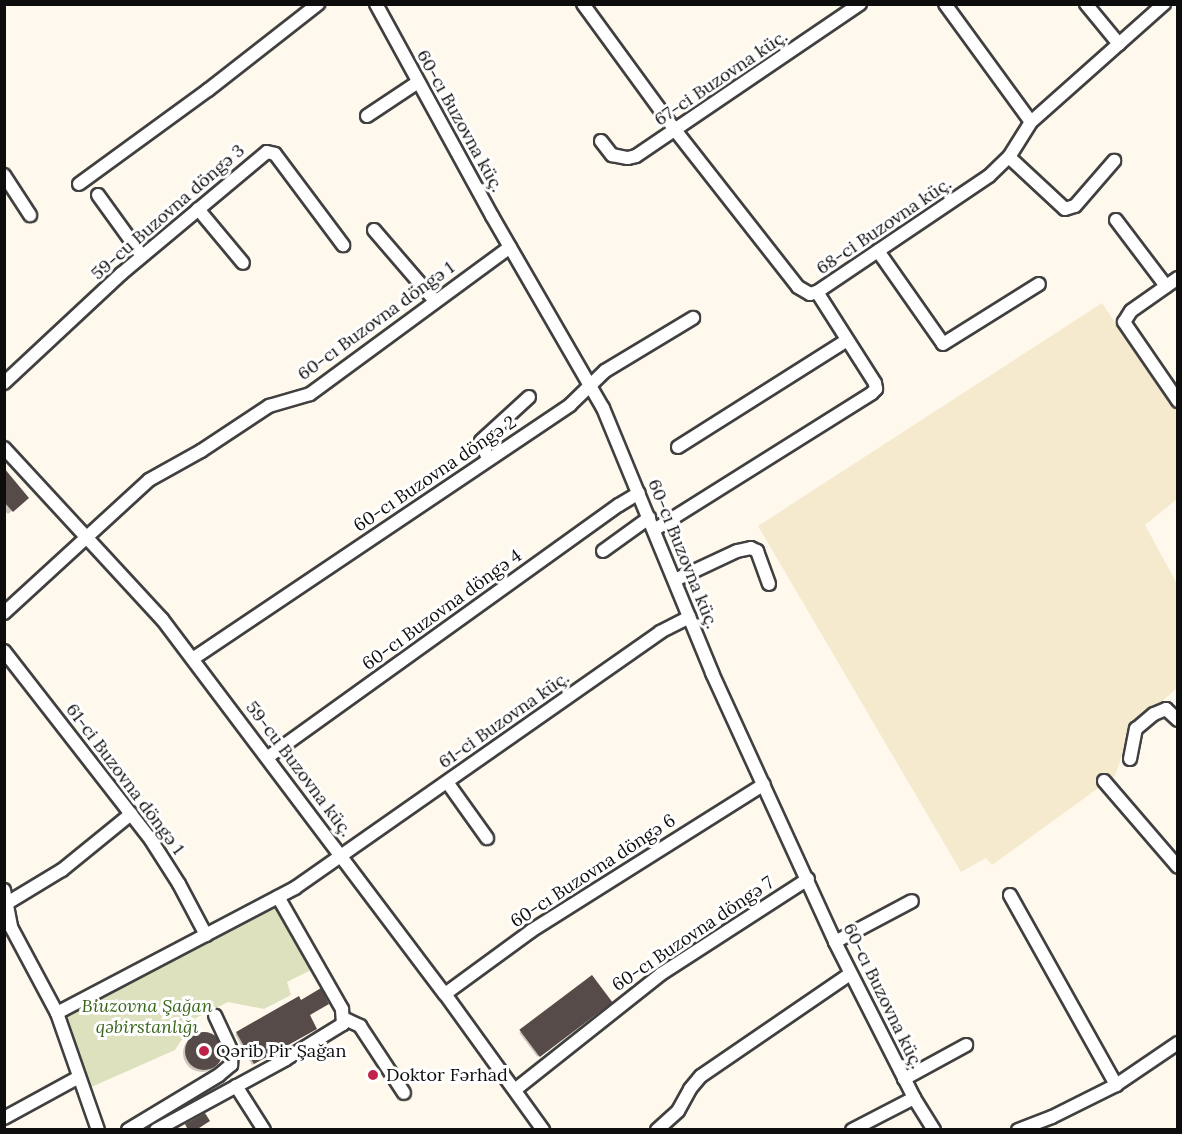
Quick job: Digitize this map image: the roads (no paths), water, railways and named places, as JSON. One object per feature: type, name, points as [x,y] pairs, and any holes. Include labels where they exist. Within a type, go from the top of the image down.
[{"type":"street","points":[[79,184],[208,90],[318,4]]},
{"type":"street","name":"60-cı Buzovna küç.","points":[[376,4],[612,427],[689,617],[835,942],[914,1098],[934,1130]]},
{"type":"street","name":"68-ci Buzovna küç.","points":[[583,4],[675,130],[798,287],[810,294],[980,183],[1009,157],[1031,122],[1164,4]]},
{"type":"street","name":"67-ci Buzovna küç.","points":[[602,141],[612,155],[628,158],[636,156],[860,4]]},
{"type":"street","points":[[945,4],[1031,122]]},
{"type":"street","points":[[1086,4],[1119,45]]},
{"type":"street","points":[[367,116],[418,82]]},
{"type":"street","name":"59-cu Buzovna döngə 3","points":[[4,383],[142,256],[262,154],[271,152],[343,244]]},
{"type":"street","points":[[1009,157],[1065,209],[1075,206],[1114,161]]},
{"type":"street","points":[[4,175],[30,215]]},
{"type":"street","points":[[98,195],[142,256]]},
{"type":"street","points":[[198,209],[243,263]]},
{"type":"street","points":[[1116,220],[1166,286]]},
{"type":"street","points":[[374,230],[435,301]]},
{"type":"street","name":"60-cı Buzovna döngə 1","points":[[4,612],[149,480],[201,451],[269,406],[310,394],[510,247]]},
{"type":"street","points":[[878,251],[943,344],[1039,284]]},
{"type":"street","points":[[1178,278],[1131,311],[1124,322],[1178,400]]},
{"type":"street","points":[[654,530],[872,393],[875,382],[816,292]]},
{"type":"street","name":"60-cı Buzovna döngə 2","points":[[194,658],[577,399],[605,371],[693,318]]},
{"type":"street","points":[[678,447],[847,340]]},
{"type":"street","points":[[488,459],[481,441],[529,397]]},
{"type":"street","name":"59-cu Buzovna küç.","points":[[4,448],[162,619],[194,658],[516,1089],[543,1130]]},
{"type":"street","name":"60-cı Buzovna döngə 4","points":[[268,757],[619,505],[639,493]]},
{"type":"street","points":[[603,551],[649,518]]},
{"type":"street","points":[[675,580],[737,551],[751,548],[757,551],[769,584]]},
{"type":"street","name":"61-ci Buzovna küç.","points":[[57,1013],[278,897],[342,855],[660,632],[689,617]]},
{"type":"street","name":"61-ci Buzovna döngə 1","points":[[4,651],[131,814],[169,868],[206,935]]},
{"type":"street","points":[[1130,759],[1136,729],[1154,714],[1166,709],[1178,720]]},
{"type":"street","points":[[1104,781],[1178,867]]},
{"type":"street","points":[[447,782],[487,838]]},
{"type":"street","name":"60-cı Buzovna döngə 6","points":[[445,994],[531,931],[764,784]]},
{"type":"street","points":[[98,1130],[57,1013],[11,927],[7,896],[62,870],[131,814]]},
{"type":"street","name":"60-cı Buzovna döngə 7","points":[[516,1089],[661,974],[808,879]]},
{"type":"street","points":[[1010,895],[1116,1085]]},
{"type":"street","points":[[278,897],[342,1009],[345,1019],[360,1026],[404,1093]]},
{"type":"street","points":[[835,942],[912,901]]},
{"type":"street","points":[[657,1130],[678,1111],[690,1089],[701,1076],[850,974]]},
{"type":"street","points":[[128,1130],[219,1075],[231,1065],[232,1052],[214,1016]]},
{"type":"street","points":[[156,1130],[334,1031],[345,1019]]},
{"type":"street","points":[[1018,1130],[1052,1118],[1116,1085],[1178,1043]]},
{"type":"street","points":[[904,1079],[966,1045]]},
{"type":"street","points":[[4,1118],[80,1077]]},
{"type":"street","points":[[236,1086],[264,1130]]},
{"type":"street","points":[[852,1130],[914,1098]]},
{"type":"place","name":"Qərib Pir Şağan","points":[[204,1051]]},
{"type":"place","name":"Doktor Fərhad","points":[[373,1075]]},
{"type":"park label","name":"Biuzovna Şağan qəbirstanlığı","points":[[147,1017]]}]
